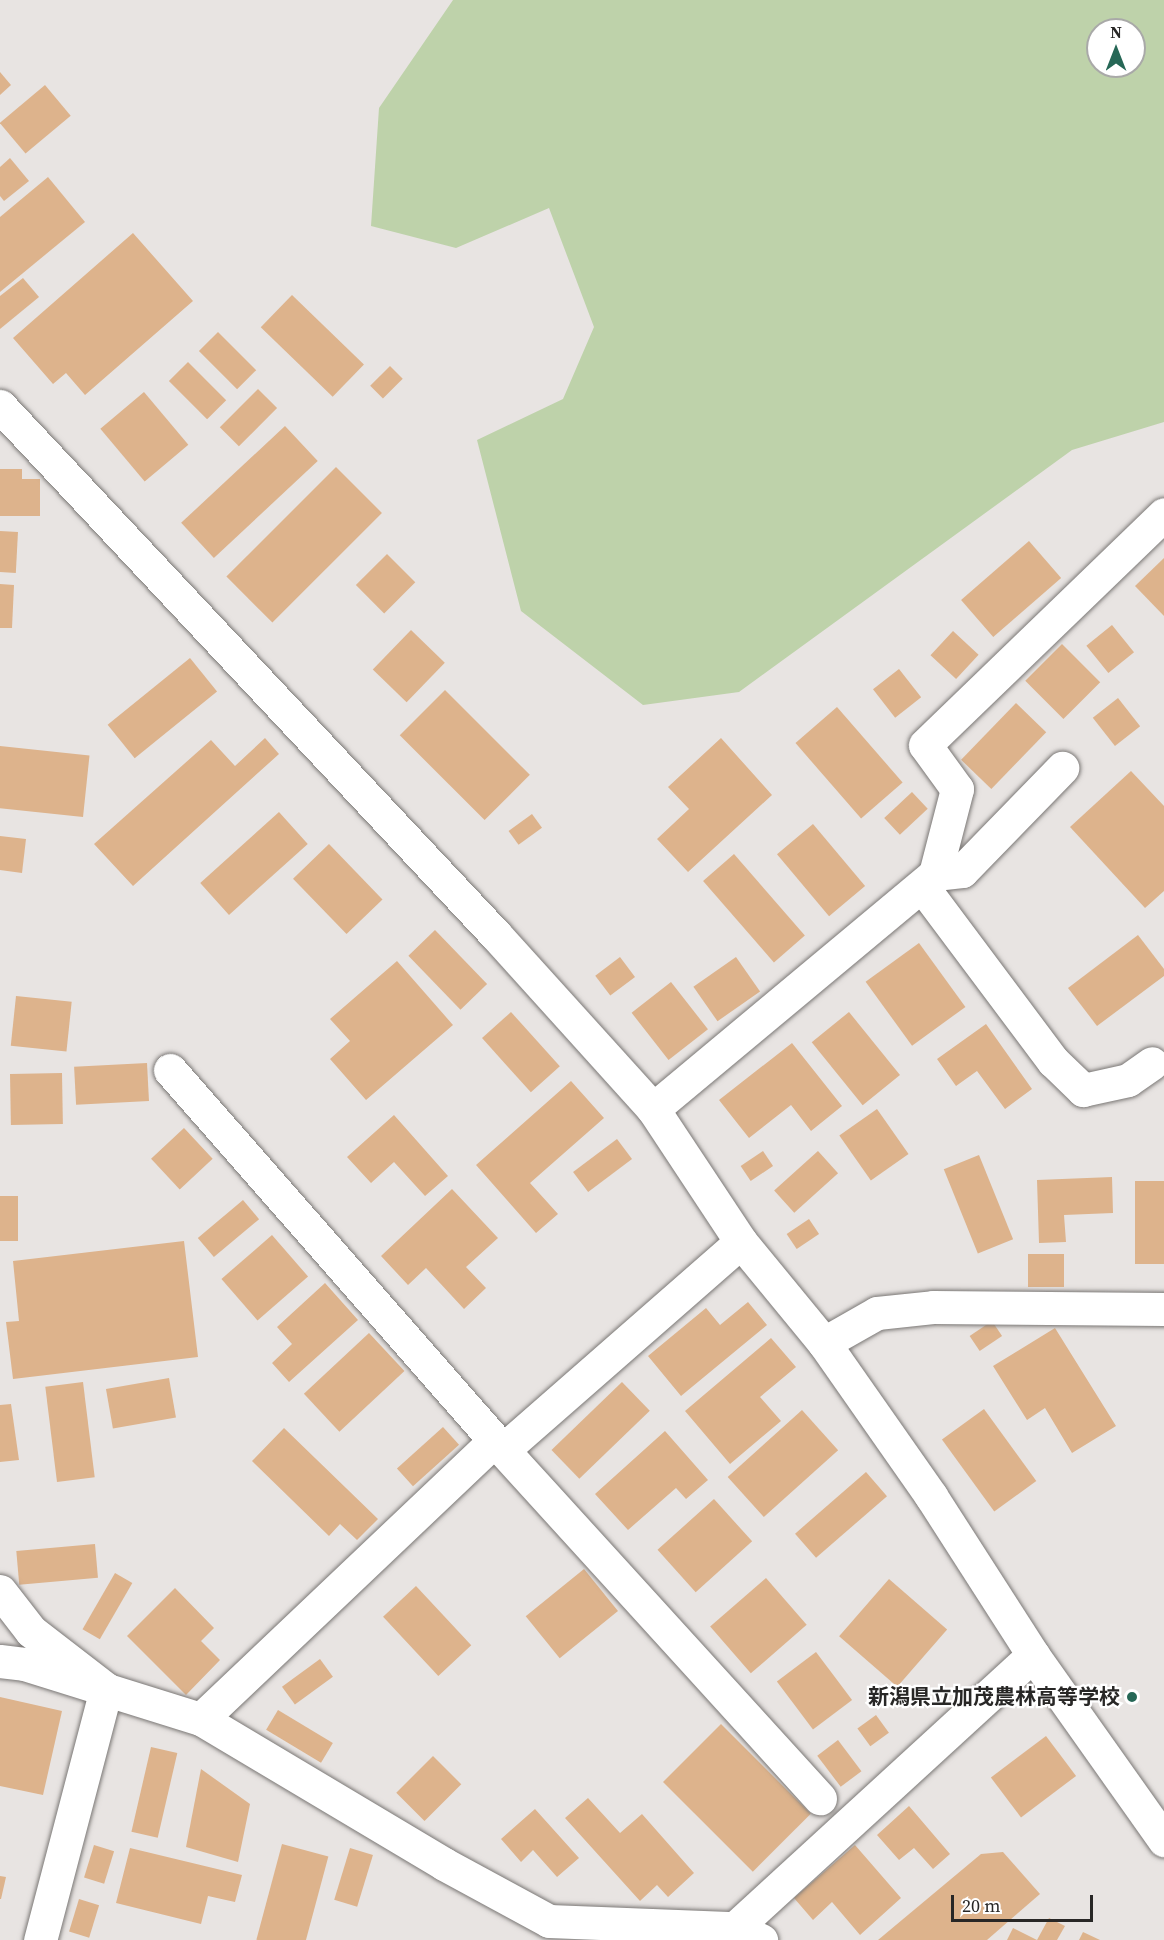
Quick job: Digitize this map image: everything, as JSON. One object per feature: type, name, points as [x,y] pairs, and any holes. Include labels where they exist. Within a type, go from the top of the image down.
[{"type":"street","points":[[0,406],[495,934],[653,1109],[741,1242],[824,1343],[931,1496],[1034,1655],[1164,1840]]},
{"type":"street","points":[[928,880],[957,789],[925,745],[1164,514]]},
{"type":"street","points":[[653,1109],[928,880],[962,871],[1062,768]]},
{"type":"street","points":[[928,880],[1053,1061],[1083,1090],[1128,1080],[1152,1063]]},
{"type":"street","points":[[170,1070],[499,1446],[820,1798]]},
{"type":"street","points":[[201,1719],[499,1446],[741,1242]]},
{"type":"street","points":[[824,1343],[877,1313],[933,1307],[1164,1309]]},
{"type":"street","points":[[0,1591],[31,1631],[106,1689]]},
{"type":"street","points":[[0,1661],[24,1664],[201,1719],[444,1864],[549,1921],[748,1934],[1034,1655]]},
{"type":"street","points":[[40,1940],[106,1689]]},
{"type":"green space","points":[[453,0],[1164,0],[1164,422],[1072,450],[739,692],[643,705],[521,611],[477,440],[563,399],[594,327],[549,208],[456,248],[371,226],[379,108]]},
{"type":"building","points":[[0,72],[11,85],[0,95]]},
{"type":"building","points":[[45,85],[71,116],[26,154],[0,123]]},
{"type":"building","points":[[10,158],[29,181],[4,201],[0,196],[0,167]]},
{"type":"building","points":[[48,177],[85,222],[0,292],[0,217]]},
{"type":"building","points":[[133,233],[193,301],[85,395],[66,373],[53,384],[13,338]]},
{"type":"building","points":[[23,278],[39,297],[0,329],[0,296]]},
{"type":"building","points":[[292,295],[364,364],[333,397],[261,327]]},
{"type":"building","points":[[218,332],[256,370],[237,389],[199,351]]},
{"type":"building","points":[[188,362],[226,400],[207,419],[169,381]]},
{"type":"building","points":[[390,366],[403,379],[383,399],[370,386]]},
{"type":"building","points":[[258,389],[277,408],[239,446],[220,427]]},
{"type":"building","points":[[144,392],[188,445],[145,481],[100,429]]},
{"type":"building","points":[[285,426],[318,461],[214,558],[181,523]]},
{"type":"building","points":[[336,467],[382,513],[272,623],[226,577]]},
{"type":"building","points":[[0,469],[22,469],[22,479],[40,479],[40,516],[0,516]]},
{"type":"building","points":[[0,531],[18,532],[16,573],[0,572]]},
{"type":"building","points":[[1029,541],[1061,578],[993,637],[961,600]]},
{"type":"building","points":[[387,554],[415,582],[384,613],[356,585]]},
{"type":"building","points":[[1164,558],[1164,616],[1135,586]]},
{"type":"building","points":[[0,584],[14,585],[12,628],[0,628]]},
{"type":"building","points":[[1112,625],[1134,652],[1108,673],[1086,646]]},
{"type":"building","points":[[411,630],[445,663],[407,702],[373,670]]},
{"type":"building","points":[[953,631],[979,655],[956,679],[930,655]]},
{"type":"building","points":[[1062,644],[1100,682],[1063,719],[1025,681]]},
{"type":"building","points":[[190,658],[217,691],[135,758],[108,725]]},
{"type":"building","points":[[899,669],[921,697],[895,718],[873,689]]},
{"type":"building","points":[[445,690],[530,775],[485,820],[400,735]]},
{"type":"building","points":[[1118,698],[1140,726],[1115,746],[1093,718]]},
{"type":"building","points":[[1016,703],[1046,732],[991,789],[961,760]]},
{"type":"building","points":[[837,707],[903,782],[861,819],[795,743]]},
{"type":"building","points":[[265,738],[279,754],[133,886],[94,844],[211,740],[235,766]]},
{"type":"building","points":[[721,738],[772,795],[688,872],[657,839],[689,809],[668,787]]},
{"type":"building","points":[[0,746],[90,755],[83,817],[0,808]]},
{"type":"building","points":[[1131,771],[1164,806],[1164,891],[1145,908],[1070,827]]},
{"type":"building","points":[[912,792],[928,809],[900,835],[884,818]]},
{"type":"building","points":[[279,812],[308,844],[229,915],[200,883]]},
{"type":"building","points":[[532,814],[542,828],[519,845],[509,831]]},
{"type":"building","points":[[813,824],[865,886],[829,916],[777,854]]},
{"type":"building","points":[[0,836],[26,839],[22,873],[0,870]]},
{"type":"building","points":[[329,844],[382,899],[347,934],[293,879]]},
{"type":"building","points":[[734,854],[805,936],[774,962],[703,881]]},
{"type":"building","points":[[435,930],[487,984],[460,1010],[408,956]]},
{"type":"building","points":[[1138,935],[1164,969],[1164,976],[1097,1026],[1068,988]]},
{"type":"building","points":[[919,943],[965,1007],[912,1046],[866,982]]},
{"type":"building","points":[[620,957],[635,977],[610,996],[595,976]]},
{"type":"building","points":[[736,957],[760,991],[717,1021],[693,987]]},
{"type":"building","points":[[397,961],[453,1025],[366,1100],[330,1059],[350,1041],[330,1019]]},
{"type":"building","points":[[671,982],[708,1029],[669,1060],[632,1013]]},
{"type":"building","points":[[16,996],[72,1002],[66,1052],[11,1046]]},
{"type":"building","points":[[511,1012],[560,1066],[531,1092],[482,1038]]},
{"type":"building","points":[[849,1012],[900,1075],[863,1105],[812,1042]]},
{"type":"building","points":[[986,1024],[1032,1089],[1005,1109],[977,1071],[956,1086],[937,1059]]},
{"type":"building","points":[[792,1043],[842,1106],[811,1131],[791,1105],[749,1138],[719,1100]]},
{"type":"building","points":[[147,1063],[149,1101],[76,1105],[74,1067]]},
{"type":"building","points":[[62,1073],[63,1124],[11,1125],[10,1074]]},
{"type":"building","points":[[571,1081],[604,1118],[530,1183],[558,1214],[536,1233],[476,1165]]},
{"type":"building","points":[[877,1109],[909,1154],[871,1180],[839,1135]]},
{"type":"building","points":[[394,1115],[448,1176],[425,1196],[394,1162],[371,1183],[347,1157]]},
{"type":"building","points":[[184,1128],[213,1159],[180,1189],[151,1159]]},
{"type":"building","points":[[617,1139],[632,1159],[588,1192],[573,1172]]},
{"type":"building","points":[[763,1151],[773,1166],[751,1181],[741,1166]]},
{"type":"building","points":[[818,1151],[838,1173],[794,1213],[774,1190]]},
{"type":"building","points":[[979,1155],[1013,1239],[978,1254],[944,1169]]},
{"type":"building","points":[[1112,1177],[1113,1213],[1064,1215],[1066,1242],[1039,1243],[1037,1180]]},
{"type":"building","points":[[1135,1181],[1164,1181],[1164,1264],[1135,1264]]},
{"type":"building","points":[[452,1189],[498,1238],[466,1267],[486,1288],[464,1309],[426,1268],[408,1285],[381,1256]]},
{"type":"building","points":[[0,1196],[18,1196],[18,1241],[0,1241]]},
{"type":"building","points":[[243,1200],[259,1219],[214,1257],[198,1238]]},
{"type":"building","points":[[809,1219],[819,1234],[797,1249],[787,1234]]},
{"type":"building","points":[[272,1235],[308,1277],[258,1320],[221,1279]]},
{"type":"building","points":[[184,1241],[198,1357],[13,1379],[6,1322],[19,1321],[13,1261]]},
{"type":"building","points":[[1028,1254],[1064,1254],[1064,1287],[1028,1287]]},
{"type":"building","points":[[325,1283],[358,1320],[289,1382],[272,1363],[292,1344],[277,1327]]},
{"type":"building","points":[[748,1302],[767,1325],[681,1396],[648,1356],[706,1308],[720,1325]]},
{"type":"building","points":[[992,1321],[1002,1336],[980,1351],[970,1336]]},
{"type":"building","points":[[1055,1328],[1116,1426],[1072,1453],[1045,1408],[1027,1420],[993,1366]]},
{"type":"building","points":[[369,1333],[404,1371],[339,1432],[304,1394]]},
{"type":"building","points":[[771,1338],[796,1367],[760,1397],[781,1421],[730,1464],[685,1411]]},
{"type":"building","points":[[169,1378],[176,1417],[113,1429],[106,1389]]},
{"type":"building","points":[[83,1382],[95,1477],[57,1482],[45,1387]]},
{"type":"building","points":[[622,1382],[650,1411],[579,1479],[552,1450]]},
{"type":"building","points":[[11,1404],[19,1460],[0,1462],[0,1405]]},
{"type":"building","points":[[984,1409],[1036,1481],[994,1512],[942,1440]]},
{"type":"building","points":[[802,1410],[838,1450],[764,1517],[728,1477]]},
{"type":"building","points":[[443,1427],[459,1445],[413,1486],[397,1468]]},
{"type":"building","points":[[284,1428],[378,1519],[357,1540],[340,1524],[329,1536],[252,1461]]},
{"type":"building","points":[[665,1431],[708,1480],[686,1499],[676,1488],[628,1530],[595,1494]]},
{"type":"building","points":[[866,1472],[887,1496],[816,1558],[795,1534]]},
{"type":"building","points":[[714,1499],[752,1541],[696,1592],[658,1550]]},
{"type":"building","points":[[95,1544],[98,1578],[19,1585],[16,1551]]},
{"type":"building","points":[[584,1569],[618,1611],[560,1658],[526,1616]]},
{"type":"building","points":[[115,1573],[132,1583],[100,1639],[82,1629]]},
{"type":"building","points":[[766,1578],[807,1625],[751,1673],[710,1627]]},
{"type":"building","points":[[889,1579],[947,1630],[897,1687],[839,1636]]},
{"type":"building","points":[[416,1586],[471,1645],[438,1676],[383,1617]]},
{"type":"building","points":[[175,1588],[214,1628],[201,1641],[220,1660],[186,1695],[127,1636]]},
{"type":"building","points":[[816,1652],[852,1700],[813,1729],[777,1681]]},
{"type":"building","points":[[320,1659],[333,1677],[295,1704],[282,1687]]},
{"type":"building","points":[[0,1697],[62,1711],[43,1795],[0,1786]]},
{"type":"building","points":[[278,1710],[333,1743],[321,1763],[266,1730]]},
{"type":"building","points":[[876,1715],[889,1733],[870,1746],[857,1729]]},
{"type":"building","points":[[721,1724],[811,1814],[753,1872],[663,1782]]},
{"type":"building","points":[[1046,1736],[1076,1776],[1021,1817],[991,1778]]},
{"type":"building","points":[[838,1740],[861,1771],[841,1787],[817,1756]]},
{"type":"building","points":[[151,1747],[177,1753],[158,1838],[131,1832]]},
{"type":"building","points":[[433,1756],[461,1784],[425,1821],[396,1793]]},
{"type":"building","points":[[201,1769],[250,1804],[238,1862],[186,1847]]},
{"type":"building","points":[[588,1798],[620,1833],[642,1814],[694,1873],[668,1897],[657,1885],[640,1901],[565,1818]]},
{"type":"building","points":[[909,1806],[950,1854],[933,1869],[914,1848],[899,1860],[877,1835]]},
{"type":"building","points":[[535,1809],[579,1858],[557,1877],[533,1850],[521,1862],[501,1839]]},
{"type":"building","points":[[282,1844],[328,1856],[306,1940],[256,1940]]},
{"type":"building","points":[[94,1845],[114,1851],[104,1884],[84,1878]]},
{"type":"building","points":[[855,1845],[901,1898],[860,1935],[832,1902],[813,1920],[794,1898]]},
{"type":"building","points":[[130,1848],[242,1875],[235,1902],[208,1896],[201,1924],[116,1903]]},
{"type":"building","points":[[350,1848],[373,1855],[357,1907],[334,1900]]},
{"type":"building","points":[[1003,1852],[1040,1894],[987,1940],[878,1940],[981,1854]]},
{"type":"building","points":[[0,1876],[6,1877],[1,1899],[0,1899]]},
{"type":"building","points":[[79,1899],[99,1905],[89,1938],[69,1932]]},
{"type":"building","points":[[1049,1918],[1065,1926],[1057,1940],[1037,1940]]},
{"type":"building","points":[[1013,1928],[1037,1940],[1007,1940]]},
{"type":"building","points":[[1083,1932],[1100,1940],[1079,1940]]},
{"type":"place","name":"新潟県立加茂農林高等学校","points":[[1132,1697]]}]
